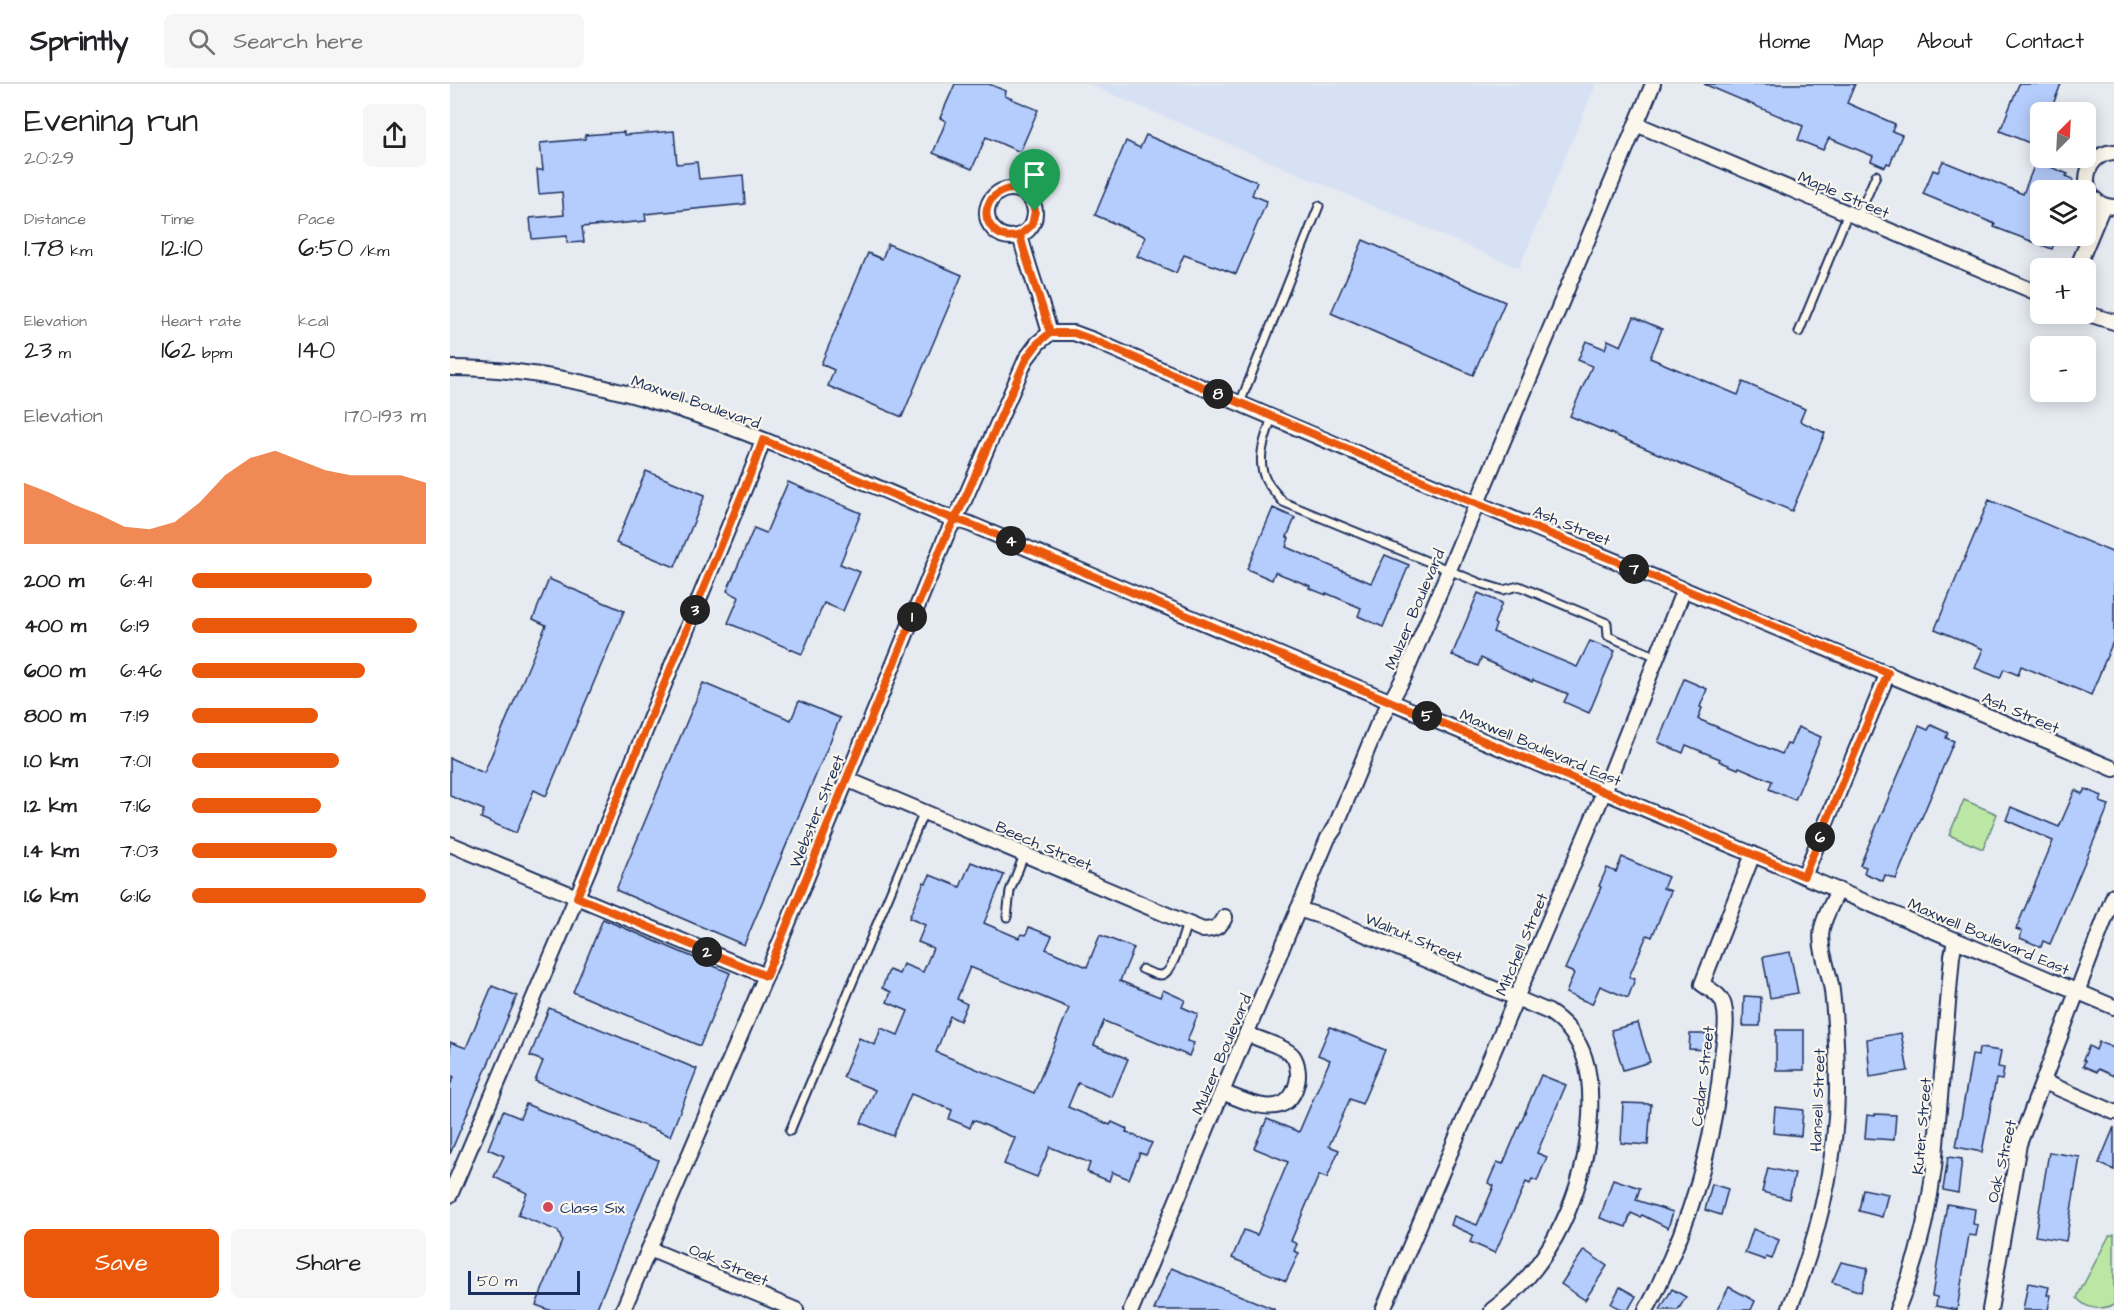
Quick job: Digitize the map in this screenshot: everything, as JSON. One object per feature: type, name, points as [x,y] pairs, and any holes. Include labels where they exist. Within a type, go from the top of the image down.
[{"type":"street","name":"Mulzer Boulevard","points":[[1131,1310],[1298,909],[1377,726],[1404,677],[1653,84]]},
{"type":"street","name":"Maple Street","points":[[1636,124],[2030,290]]},
{"type":"street","points":[[2082,258],[2109,207],[2092,197],[2088,190],[2086,175],[2088,168],[2102,154],[2114,152]]},
{"type":"street","points":[[1020,235],[1050,333]]},
{"type":"street","points":[[2096,316],[2114,322]]},
{"type":"street","name":"Ash Street","points":[[1050,333],[1074,333],[1093,340],[1477,504],[1888,673],[2114,769]]},
{"type":"street","name":"Webster Street","points":[[623,1310],[766,976],[946,536],[1026,359],[1038,343],[1050,333]]},
{"type":"street","name":"Maxwell Boulevard","points":[[450,368],[517,372],[561,378],[680,409],[763,440],[955,519]]},
{"type":"street","points":[[450,1195],[577,897],[763,440]]},
{"type":"street","name":"Maxwell Boulevard East","points":[[955,519],[2114,1007]]},
{"type":"street","name":"Mitchell Street","points":[[1383,1310],[1604,792],[1684,589]]},
{"type":"street","points":[[1804,876],[1888,673]]},
{"type":"street","name":"Beech Street","points":[[846,779],[1203,930],[1218,927],[1225,917]]},
{"type":"street","points":[[450,844],[766,976]]},
{"type":"street","name":"Cedar Street","points":[[1646,1310],[1686,1223],[1700,1182],[1710,1141],[1719,1097],[1725,1023],[1724,1006],[1720,997],[1702,984],[1753,854]]},
{"type":"street","name":"Hansell Street","points":[[1789,1310],[1815,1239],[1833,1153],[1837,1094],[1836,1027],[1832,989],[1822,938],[1824,922],[1838,890]]},
{"type":"street","name":"Oak Street","points":[[1989,1310],[2019,1144],[2114,896]]},
{"type":"street","name":"Walnut Street","points":[[1298,909],[1329,919],[1549,1012],[1561,1020],[1579,1044],[1590,1078],[1589,1136],[1577,1191],[1553,1241],[1528,1276],[1492,1310]]},
{"type":"street","name":"Kuter Street","points":[[1897,1310],[1916,1258],[1930,1200],[1952,956],[1956,940]]},
{"type":"street","points":[[1222,1092],[1254,1105],[1268,1107],[1280,1105],[1290,1098],[1297,1084],[1298,1071],[1293,1056],[1247,1034]]},
{"type":"street","points":[[2044,1082],[2114,1112]]},
{"type":"street","name":"Oak Street","points":[[649,1249],[796,1310]]},
{"type":"lane","points":[[1799,332],[1853,215],[1876,175]]},
{"type":"lane","points":[[1240,403],[1319,206]]},
{"type":"lane","points":[[1272,417],[1262,446],[1261,463],[1266,479],[1283,502],[1503,590],[1519,586],[1607,622],[1608,636],[1657,657]]},
{"type":"lane","points":[[790,1131],[924,812]]},
{"type":"lane","points":[[1007,917],[1010,891],[1024,855]]},
{"type":"lane","points":[[1142,969],[1162,976],[1168,973],[1187,923]]},
{"type":"shaded area","points":[[1088,84],[1596,84],[1519,268]]},
{"type":"green space","points":[[1964,800],[1997,814],[1983,849],[1949,835]]},
{"type":"green space","points":[[2114,1234],[2114,1305],[2103,1308],[2089,1307],[2077,1298],[2109,1236]]},
{"type":"building","points":[[955,84],[989,84],[1006,91],[1005,96],[1038,110],[1020,152],[986,137],[972,169],[933,153],[946,121],[940,118]]},
{"type":"building","points":[[1704,84],[1855,84],[1847,103],[1895,124],[1892,131],[1902,135],[1890,164],[1887,163],[1885,167],[1871,161],[1873,156],[1829,138],[1823,150],[1798,140],[1803,126]]},
{"type":"building","points":[[2019,84],[2061,84],[2054,102],[2030,102],[2030,143],[2000,131]]},
{"type":"building","points":[[674,131],[677,164],[697,162],[699,179],[743,175],[745,204],[645,214],[646,221],[582,227],[584,242],[567,243],[567,236],[532,239],[530,218],[564,215],[562,192],[539,194],[537,170],[543,170],[540,143],[585,139],[585,135]]},
{"type":"building","points":[[1146,135],[1257,182],[1252,195],[1267,201],[1236,274],[1184,255],[1176,273],[1137,256],[1146,237],[1095,215],[1126,141],[1140,148]]},
{"type":"building","points":[[1943,161],[2023,194],[2033,168],[2053,168],[2068,174],[2066,176],[2073,179],[2030,180],[2030,241],[1994,227],[1995,224],[1923,194],[1933,170],[1938,172]]},
{"type":"building","points":[[1363,240],[1505,302],[1473,375],[1331,313]]},
{"type":"building","points":[[888,244],[962,275],[902,417],[828,386],[834,370],[821,364],[868,253],[882,259]]},
{"type":"building","points":[[1634,317],[1662,329],[1650,358],[1738,395],[1743,382],[1805,409],[1800,421],[1825,433],[1792,511],[1570,416],[1592,366],[1578,360],[1586,341],[1605,349],[1608,340],[1621,346]]},
{"type":"building","points":[[646,471],[705,495],[675,567],[616,543]]},
{"type":"building","points":[[788,482],[861,513],[840,564],[860,572],[843,611],[824,603],[802,654],[728,623],[739,597],[727,591],[754,528],[766,533]]},
{"type":"building","points":[[1989,500],[2114,553],[2114,639],[2091,695],[2021,666],[2018,675],[2004,669],[2000,678],[1975,668],[1983,649],[1935,629]]},
{"type":"building","points":[[1273,508],[1295,518],[1287,537],[1289,538],[1286,547],[1371,583],[1385,555],[1409,565],[1383,627],[1358,616],[1361,608],[1309,588],[1310,586],[1275,572],[1272,580],[1247,569]]},
{"type":"building","points":[[549,579],[624,611],[546,796],[534,790],[516,833],[481,818],[484,810],[450,796],[450,758],[484,773],[546,625],[533,619]]},
{"type":"building","points":[[1478,593],[1502,603],[1493,632],[1577,667],[1590,641],[1615,651],[1589,713],[1564,702],[1568,694],[1533,680],[1532,682],[1481,658],[1478,666],[1452,655]]},
{"type":"building","points":[[1684,679],[1707,689],[1698,719],[1782,754],[1787,744],[1790,745],[1798,727],[1821,737],[1795,800],[1769,789],[1772,781],[1739,767],[1738,769],[1686,745],[1683,753],[1658,742]]},
{"type":"building","points":[[703,683],[791,720],[799,701],[840,718],[744,945],[616,890]]},
{"type":"building","points":[[1931,725],[1948,733],[1946,738],[1954,741],[1896,879],[1885,875],[1883,881],[1864,873],[1866,867],[1860,865],[1919,726],[1928,730]]},
{"type":"building","points":[[2085,789],[2102,796],[2100,802],[2109,805],[2050,944],[2043,941],[2041,947],[2020,938],[2022,931],[2016,929],[2053,841],[2006,820],[2011,807],[2059,827],[2075,790],[2082,794]]},
{"type":"building","points":[[1622,857],[1668,877],[1663,888],[1671,891],[1652,937],[1647,935],[1629,977],[1635,979],[1628,998],[1600,986],[1592,1004],[1566,993],[1574,973],[1565,969],[1607,868],[1616,872]]},
{"type":"building","points":[[971,862],[1004,875],[984,923],[1019,938],[1021,934],[1026,935],[1029,927],[1052,936],[1046,949],[1087,967],[1100,935],[1134,948],[1120,981],[1160,997],[1163,990],[1185,1000],[1182,1007],[1198,1014],[1187,1041],[1194,1043],[1189,1056],[1104,1021],[1094,1045],[1128,1059],[1112,1097],[1078,1083],[1068,1107],[1110,1125],[1112,1122],[1127,1129],[1126,1132],[1152,1143],[1146,1155],[1140,1153],[1129,1179],[1112,1172],[1109,1181],[1087,1172],[1090,1163],[1050,1147],[1037,1177],[1004,1164],[1015,1138],[973,1120],[970,1128],[949,1119],[952,1110],[911,1094],[893,1136],[861,1123],[875,1090],[843,1077],[859,1038],[875,1045],[881,1028],[898,1035],[908,1011],[887,1002],[891,992],[882,988],[889,970],[899,974],[903,964],[923,972],[933,948],[918,942],[925,925],[909,918],[924,882],[926,883],[930,875],[960,887]],"holes":[[[970,967],[1069,1008],[1034,1093],[936,1052],[950,1016],[960,1021],[967,1004],[957,999]]]},
{"type":"building","points":[[603,919],[730,973],[700,1046],[573,992]]},
{"type":"building","points":[[1790,952],[1798,993],[1770,998],[1763,957]]},
{"type":"building","points":[[492,986],[517,996],[450,1154],[450,1085],[454,1077],[450,1075],[450,1042],[466,1048]]},
{"type":"building","points":[[1744,996],[1761,997],[1760,1026],[1743,1026]]},
{"type":"building","points":[[549,1008],[697,1069],[670,1136],[535,1081],[543,1061],[530,1056]]},
{"type":"building","points":[[1638,1023],[1650,1062],[1623,1070],[1611,1030]]},
{"type":"building","points":[[1330,1027],[1385,1050],[1362,1104],[1350,1099],[1329,1146],[1339,1150],[1327,1178],[1319,1175],[1291,1241],[1297,1244],[1294,1251],[1299,1253],[1286,1281],[1232,1258],[1244,1230],[1257,1235],[1288,1162],[1254,1148],[1267,1119],[1299,1132],[1330,1060],[1318,1055]]},
{"type":"building","points":[[1776,1030],[1804,1030],[1804,1070],[1776,1070]]},
{"type":"building","points":[[1901,1033],[1908,1071],[1870,1077],[1867,1039]]},
{"type":"building","points":[[1690,1034],[1707,1034],[1707,1050],[1689,1049]]},
{"type":"building","points":[[2099,1042],[2114,1048],[2114,1076],[2083,1066],[2089,1046],[2096,1050]]},
{"type":"building","points":[[1979,1048],[2001,1051],[1998,1067],[2004,1068],[2002,1080],[1996,1079],[1982,1152],[1956,1147],[1972,1055],[1978,1056]]},
{"type":"building","points":[[1541,1075],[1566,1085],[1537,1153],[1547,1157],[1537,1181],[1532,1179],[1530,1184],[1526,1182],[1495,1253],[1470,1242],[1473,1235],[1451,1225],[1454,1216],[1477,1225],[1494,1186],[1488,1183],[1497,1162],[1503,1164]]},
{"type":"building","points":[[1623,1103],[1651,1104],[1648,1145],[1621,1143]]},
{"type":"building","points":[[526,1104],[658,1160],[596,1310],[549,1310],[536,1305],[562,1241],[558,1231],[518,1215],[527,1193],[494,1177],[504,1156],[488,1149],[503,1111],[520,1118]]},
{"type":"building","points":[[1775,1107],[1803,1110],[1801,1136],[1773,1133]]},
{"type":"building","points":[[1875,1114],[1896,1115],[1894,1140],[1865,1138],[1867,1115],[1875,1116]]},
{"type":"building","points":[[2114,1127],[2114,1170],[2099,1163]]},
{"type":"building","points":[[2049,1152],[2080,1157],[2066,1241],[2035,1236]]},
{"type":"building","points":[[1948,1157],[1962,1159],[1958,1193],[1943,1190]]},
{"type":"building","points":[[1768,1168],[1795,1174],[1789,1199],[1762,1192]]},
{"type":"building","points":[[1613,1179],[1640,1188],[1636,1200],[1673,1212],[1668,1228],[1642,1215],[1640,1217],[1631,1213],[1626,1227],[1600,1218]]},
{"type":"building","points":[[1712,1184],[1728,1189],[1721,1215],[1705,1210]]},
{"type":"building","points":[[1863,1189],[1888,1194],[1882,1217],[1859,1211]]},
{"type":"building","points":[[1947,1204],[1975,1209],[1973,1224],[1978,1225],[1976,1236],[1969,1235],[1957,1310],[1936,1306],[1937,1297],[1932,1296]]},
{"type":"building","points":[[1753,1229],[1779,1240],[1772,1259],[1766,1257],[1765,1260],[1745,1253]]},
{"type":"building","points":[[1584,1250],[1607,1266],[1585,1300],[1561,1284]]},
{"type":"building","points":[[1841,1262],[1868,1268],[1861,1292],[1832,1282]]},
{"type":"building","points":[[1171,1268],[1274,1309],[1274,1310],[1154,1310]]},
{"type":"building","points":[[2028,1283],[2049,1287],[2047,1295],[2051,1295],[2048,1310],[2023,1310]]},
{"type":"building","points":[[1620,1287],[1636,1296],[1628,1310],[1622,1310],[1611,1304]]},
{"type":"building","points":[[1729,1287],[1755,1301],[1751,1310],[1717,1310]]},
{"type":"building","points":[[1672,1289],[1686,1297],[1678,1310],[1660,1310]]},
{"type":"place","name":"Class Six","points":[[548,1207]]},
{"type":"route","points":[[1035,211],[1029,197],[1021,191],[1006,189],[993,196],[988,205],[987,215],[990,225],[1001,235],[1016,237],[1020,235],[1027,263],[1041,299],[1044,312],[1050,333],[1074,333],[1093,340],[1477,504],[1888,673],[1804,876],[970,524],[955,519],[940,514],[763,440],[577,897],[766,976],[946,536],[955,519],[963,503],[1026,359],[1038,343],[1050,333],[1041,299],[1027,263],[1020,235],[1032,225],[1035,211]]}]
